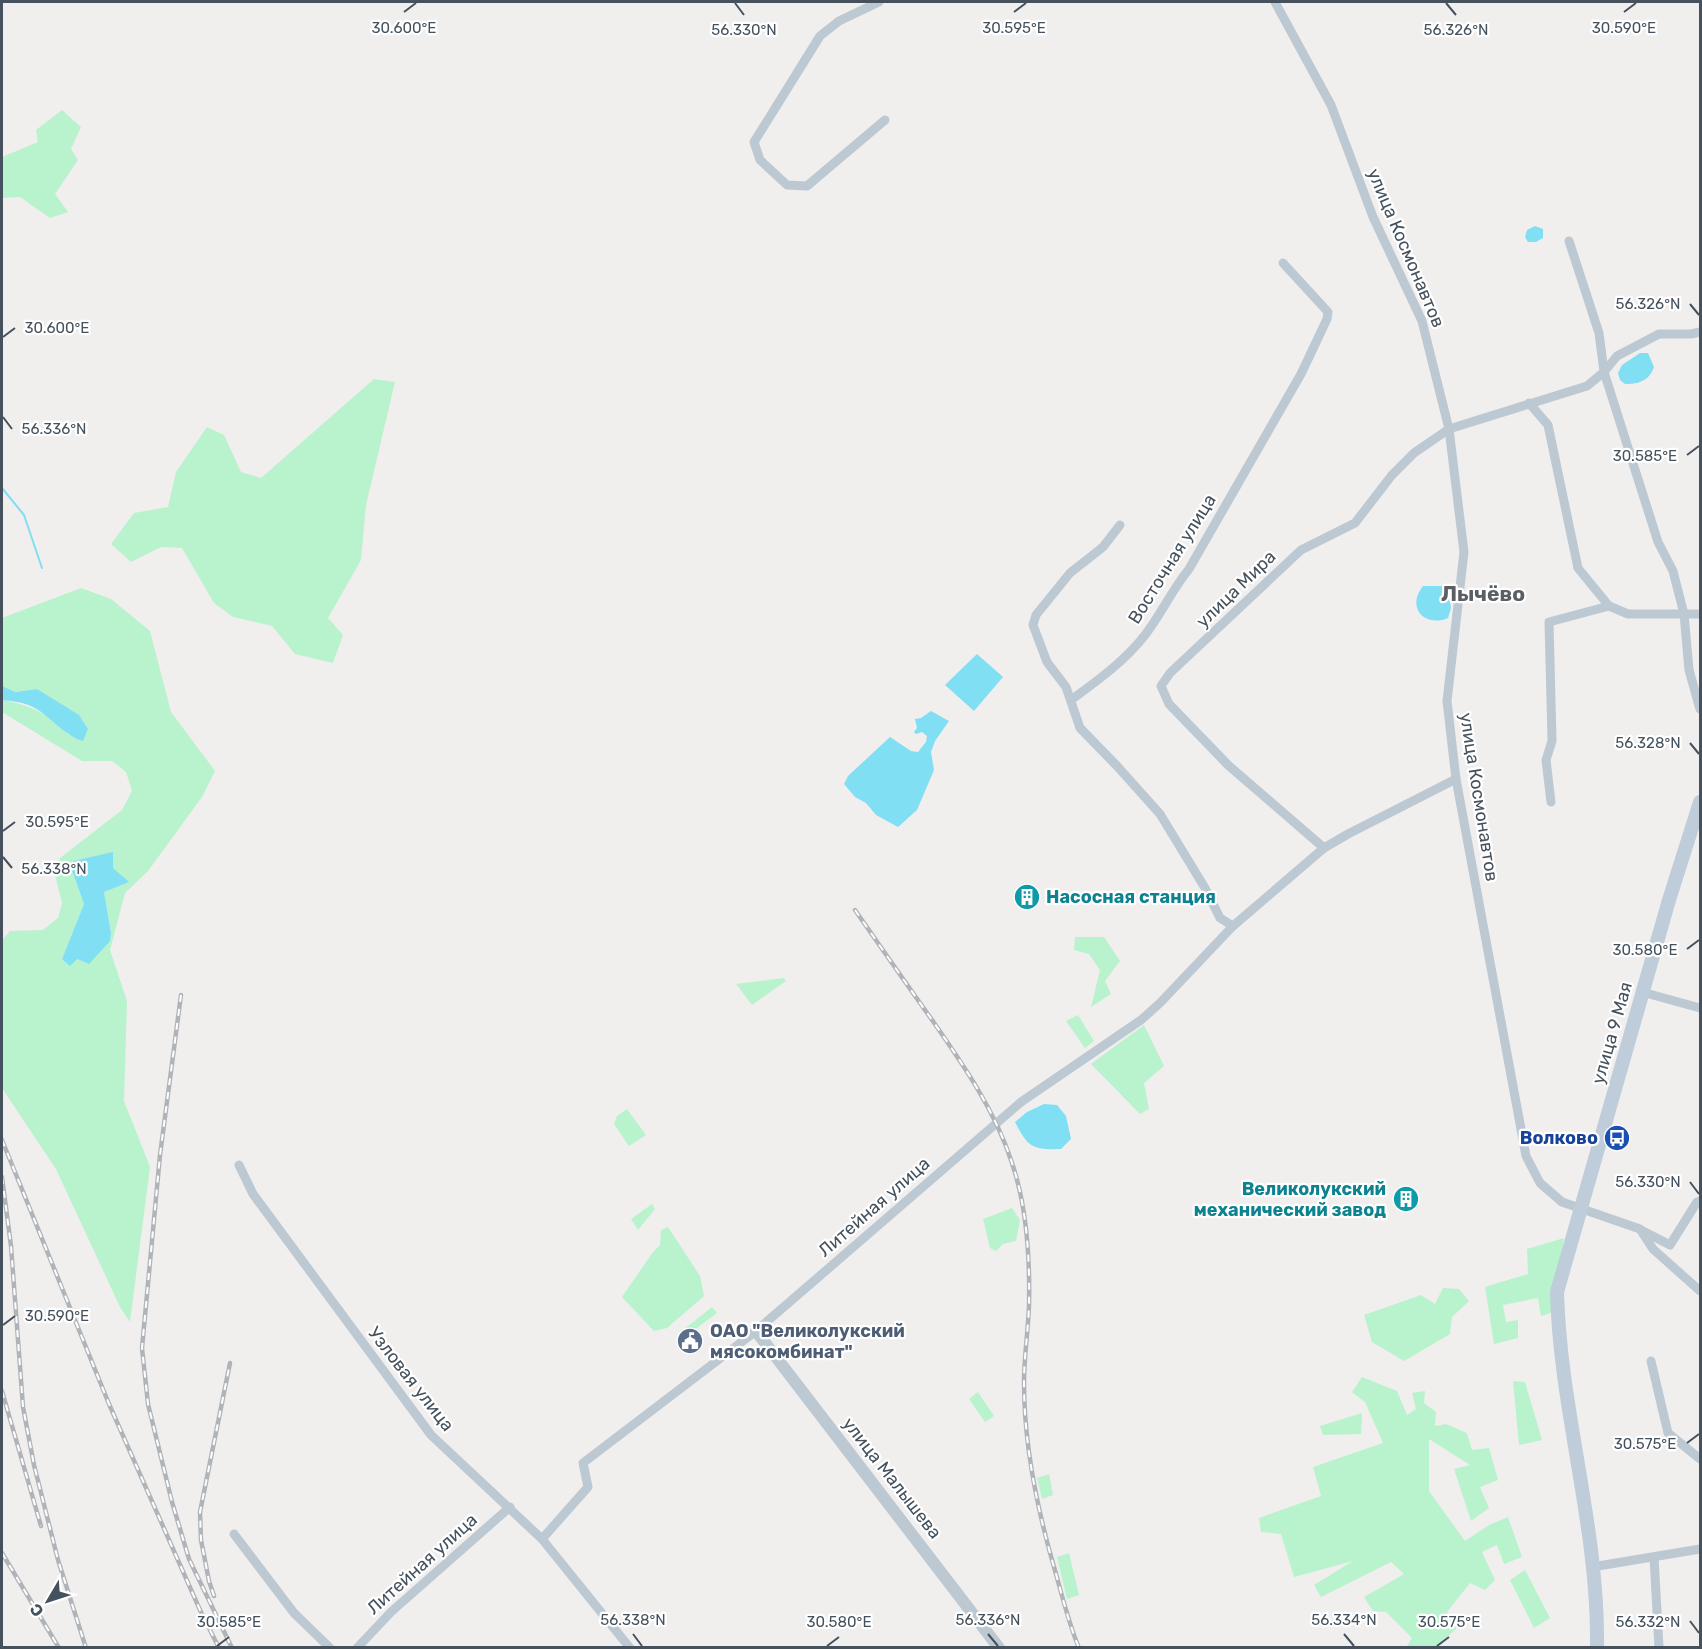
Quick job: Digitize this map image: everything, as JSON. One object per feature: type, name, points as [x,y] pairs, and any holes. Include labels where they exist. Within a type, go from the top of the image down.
[{"type":"main road","name":"улица 9 Мая","points":[[1597,1647],[1592,1567],[1558,1335],[1557,1292],[1642,992],[1701,802]]},
{"type":"street","points":[[879,2],[839,21],[820,36],[754,142],[760,160],[787,186],[807,186],[885,120]]},
{"type":"street","name":"улица Космонавтов","points":[[1275,2],[1331,105],[1373,217],[1422,321],[1449,429],[1464,552],[1447,701],[1456,779],[1526,1156],[1540,1183],[1562,1202],[1640,1229]]},
{"type":"street","points":[[1569,241],[1599,333],[1604,372],[1658,542],[1673,571],[1684,614],[1689,670],[1701,709]]},
{"type":"street","name":"Восточная улица","points":[[1071,699],[1125,657],[1145,635],[1200,550],[1300,374],[1327,319],[1328,312],[1283,263]]},
{"type":"street","name":"улица Мира","points":[[1324,848],[1228,765],[1169,704],[1161,686],[1170,673],[1207,641],[1301,550],[1356,523],[1392,475],[1414,453],[1449,429],[1587,386],[1604,372],[1617,356],[1659,333],[1701,332]]},
{"type":"street","points":[[1529,403],[1548,424],[1578,568],[1609,606],[1628,614],[1701,614]]},
{"type":"street","points":[[1120,525],[1103,548],[1070,573],[1036,615],[1034,622],[1047,662],[1066,687],[1080,728],[1160,814],[1205,888],[1220,918],[1233,926]]},
{"type":"street","points":[[1551,802],[1546,760],[1552,741],[1549,622],[1609,606]]},
{"type":"street","name":"Литейная улица","points":[[542,1539],[588,1487],[583,1463],[756,1331],[1021,1102],[1141,1020],[1233,926],[1324,848],[1456,779]]},
{"type":"street","points":[[1642,992],[1701,1008]]},
{"type":"street","name":"Узловая улица","points":[[239,1165],[253,1194],[431,1435],[542,1539],[630,1647]]},
{"type":"street","points":[[1640,1229],[1670,1245],[1697,1202],[1701,1201]]},
{"type":"street","points":[[1640,1229],[1653,1250],[1701,1292]]},
{"type":"street","name":"улица Малышева","points":[[756,1331],[999,1647]]},
{"type":"street","points":[[1651,1361],[1668,1433],[1701,1459]]},
{"type":"street","name":"Литейная улица","points":[[357,1647],[391,1612],[510,1507]]},
{"type":"street","points":[[234,1534],[294,1613],[330,1647]]},
{"type":"street","points":[[1592,1567],[1701,1549]]},
{"type":"street","points":[[1654,1557],[1659,1647]]},
{"type":"green space","points":[[62,110],[81,127],[71,149],[78,160],[55,194],[68,212],[50,218],[20,197],[2,198],[2,157],[38,142],[36,130]]},
{"type":"green space","points":[[374,379],[395,382],[366,505],[361,560],[328,618],[343,635],[333,663],[295,654],[272,626],[233,617],[214,603],[182,548],[161,547],[131,562],[111,544],[134,513],[168,507],[176,472],[207,427],[224,435],[241,472],[261,478]]},
{"type":"green space","points":[[81,588],[111,599],[150,631],[171,712],[215,771],[202,797],[148,871],[125,893],[110,950],[127,1001],[124,1101],[150,1167],[130,1322],[120,1307],[56,1169],[2,1088],[2,940],[10,931],[43,930],[58,918],[62,903],[54,871],[60,858],[122,810],[132,791],[126,772],[112,761],[82,761],[2,712],[2,700],[23,705],[47,716],[71,737],[37,689],[14,692],[2,686],[2,618]],"holes":[[[113,853],[113,868],[104,892],[111,932],[89,964],[77,959],[62,959],[84,904],[69,862]]]},
{"type":"green space","points":[[1075,937],[1104,937],[1120,961],[1105,981],[1111,994],[1091,1007],[1100,970],[1089,954],[1074,950]]},
{"type":"green space","points":[[784,978],[786,981],[752,1005],[736,984]]},
{"type":"green space","points":[[1078,1015],[1094,1041],[1085,1048],[1066,1021]]},
{"type":"green space","points":[[1144,1025],[1164,1066],[1144,1083],[1149,1109],[1140,1114],[1091,1064]]},
{"type":"green space","points":[[627,1109],[646,1135],[629,1146],[614,1124],[617,1116]]},
{"type":"green space","points":[[652,1204],[655,1209],[638,1230],[631,1219]]},
{"type":"green space","points":[[1012,1208],[1020,1220],[1016,1241],[1003,1244],[996,1251],[990,1248],[983,1219]]},
{"type":"green space","points":[[668,1227],[700,1276],[704,1296],[667,1328],[654,1331],[622,1297],[660,1245],[661,1230]]},
{"type":"green space","points":[[1564,1238],[1551,1313],[1541,1316],[1538,1298],[1503,1305],[1506,1322],[1518,1320],[1518,1338],[1494,1344],[1485,1287],[1528,1274],[1527,1249]]},
{"type":"green space","points":[[1443,1288],[1459,1289],[1469,1301],[1452,1317],[1450,1334],[1404,1361],[1372,1342],[1364,1315],[1421,1295],[1435,1304]]},
{"type":"green space","points":[[712,1307],[717,1313],[686,1336],[682,1331]]},
{"type":"green space","points":[[1362,1377],[1397,1391],[1407,1415],[1416,1409],[1412,1393],[1425,1391],[1424,1403],[1436,1412],[1435,1426],[1446,1424],[1467,1433],[1472,1450],[1489,1448],[1498,1480],[1480,1487],[1489,1508],[1471,1521],[1454,1469],[1470,1465],[1429,1439],[1429,1491],[1465,1541],[1489,1525],[1508,1517],[1522,1557],[1504,1564],[1497,1545],[1482,1552],[1495,1580],[1485,1590],[1470,1583],[1447,1612],[1458,1627],[1436,1647],[1407,1646],[1412,1638],[1386,1612],[1373,1611],[1364,1597],[1404,1574],[1391,1562],[1321,1597],[1314,1585],[1353,1561],[1294,1577],[1281,1534],[1261,1532],[1259,1518],[1321,1496],[1313,1467],[1383,1443],[1365,1402],[1352,1392]]},
{"type":"green space","points":[[1513,1381],[1525,1382],[1542,1440],[1519,1445]]},
{"type":"green space","points":[[978,1392],[994,1416],[985,1422],[969,1399]]},
{"type":"green space","points":[[1362,1413],[1361,1434],[1323,1435],[1320,1426]]},
{"type":"green space","points":[[1049,1474],[1053,1495],[1042,1499],[1037,1478]]},
{"type":"green space","points":[[1069,1553],[1079,1595],[1067,1599],[1057,1557]]},
{"type":"green space","points":[[1525,1570],[1550,1618],[1534,1628],[1510,1580]]},
{"type":"water","points":[[1535,226],[1543,229],[1543,238],[1536,242],[1528,242],[1525,237],[1527,230]]},
{"type":"water","points":[[1640,353],[1648,353],[1654,367],[1652,372],[1643,381],[1625,384],[1620,380],[1618,373],[1622,365]]},
{"type":"water","points":[[1423,586],[1448,586],[1451,608],[1448,618],[1432,620],[1420,614],[1416,601]]},
{"type":"water","points":[[977,654],[1003,677],[974,711],[945,685]]},
{"type":"water","points":[[2,686],[15,692],[37,689],[79,715],[88,729],[83,741],[69,734],[31,706],[2,700]]},
{"type":"water","points":[[931,711],[949,721],[935,741],[931,752],[934,770],[917,810],[898,827],[876,815],[844,784],[848,776],[890,737],[911,751],[918,752],[926,742],[927,736],[922,732],[916,734],[914,732],[917,728],[915,719]]},
{"type":"water","points":[[113,852],[113,868],[129,882],[104,892],[111,933],[110,941],[89,964],[77,959],[70,966],[62,959],[84,904],[69,862]]},
{"type":"water","points":[[1044,1104],[1057,1105],[1066,1116],[1071,1139],[1061,1149],[1043,1149],[1032,1145],[1015,1122],[1027,1112]]},
{"type":"waterway","points":[[2,488],[24,515],[42,568]]},
{"type":"railway","points":[[855,910],[966,1069],[997,1124],[1012,1163],[1021,1197],[1028,1252],[1029,1306],[1024,1383],[1029,1455],[1049,1551],[1079,1648]]},
{"type":"railway","points":[[181,995],[160,1155],[142,1348],[148,1404],[172,1502],[189,1559],[232,1648]]},
{"type":"railway","points":[[2,1140],[109,1404],[219,1648]]},
{"type":"railway","points":[[2,1177],[11,1246],[23,1407],[34,1465],[58,1560],[86,1648]]},
{"type":"railway","points":[[214,1596],[201,1540],[200,1512],[230,1363]]},
{"type":"railway","points":[[2,1391],[41,1526]]},
{"type":"railway","points":[[2,1553],[59,1648]]},
{"type":"place","name":"Насосная станция","points":[[1027,897]]},
{"type":"place","name":"Волково","points":[[1617,1138]]},
{"type":"place","name":"Великолукский механический завод","points":[[1406,1199]]},
{"type":"place","name":"ОАО \"Великолукский мясокомбинат\"","points":[[690,1341]]},
{"type":"district","name":"Лычёво","points":[[1483,593]]}]
